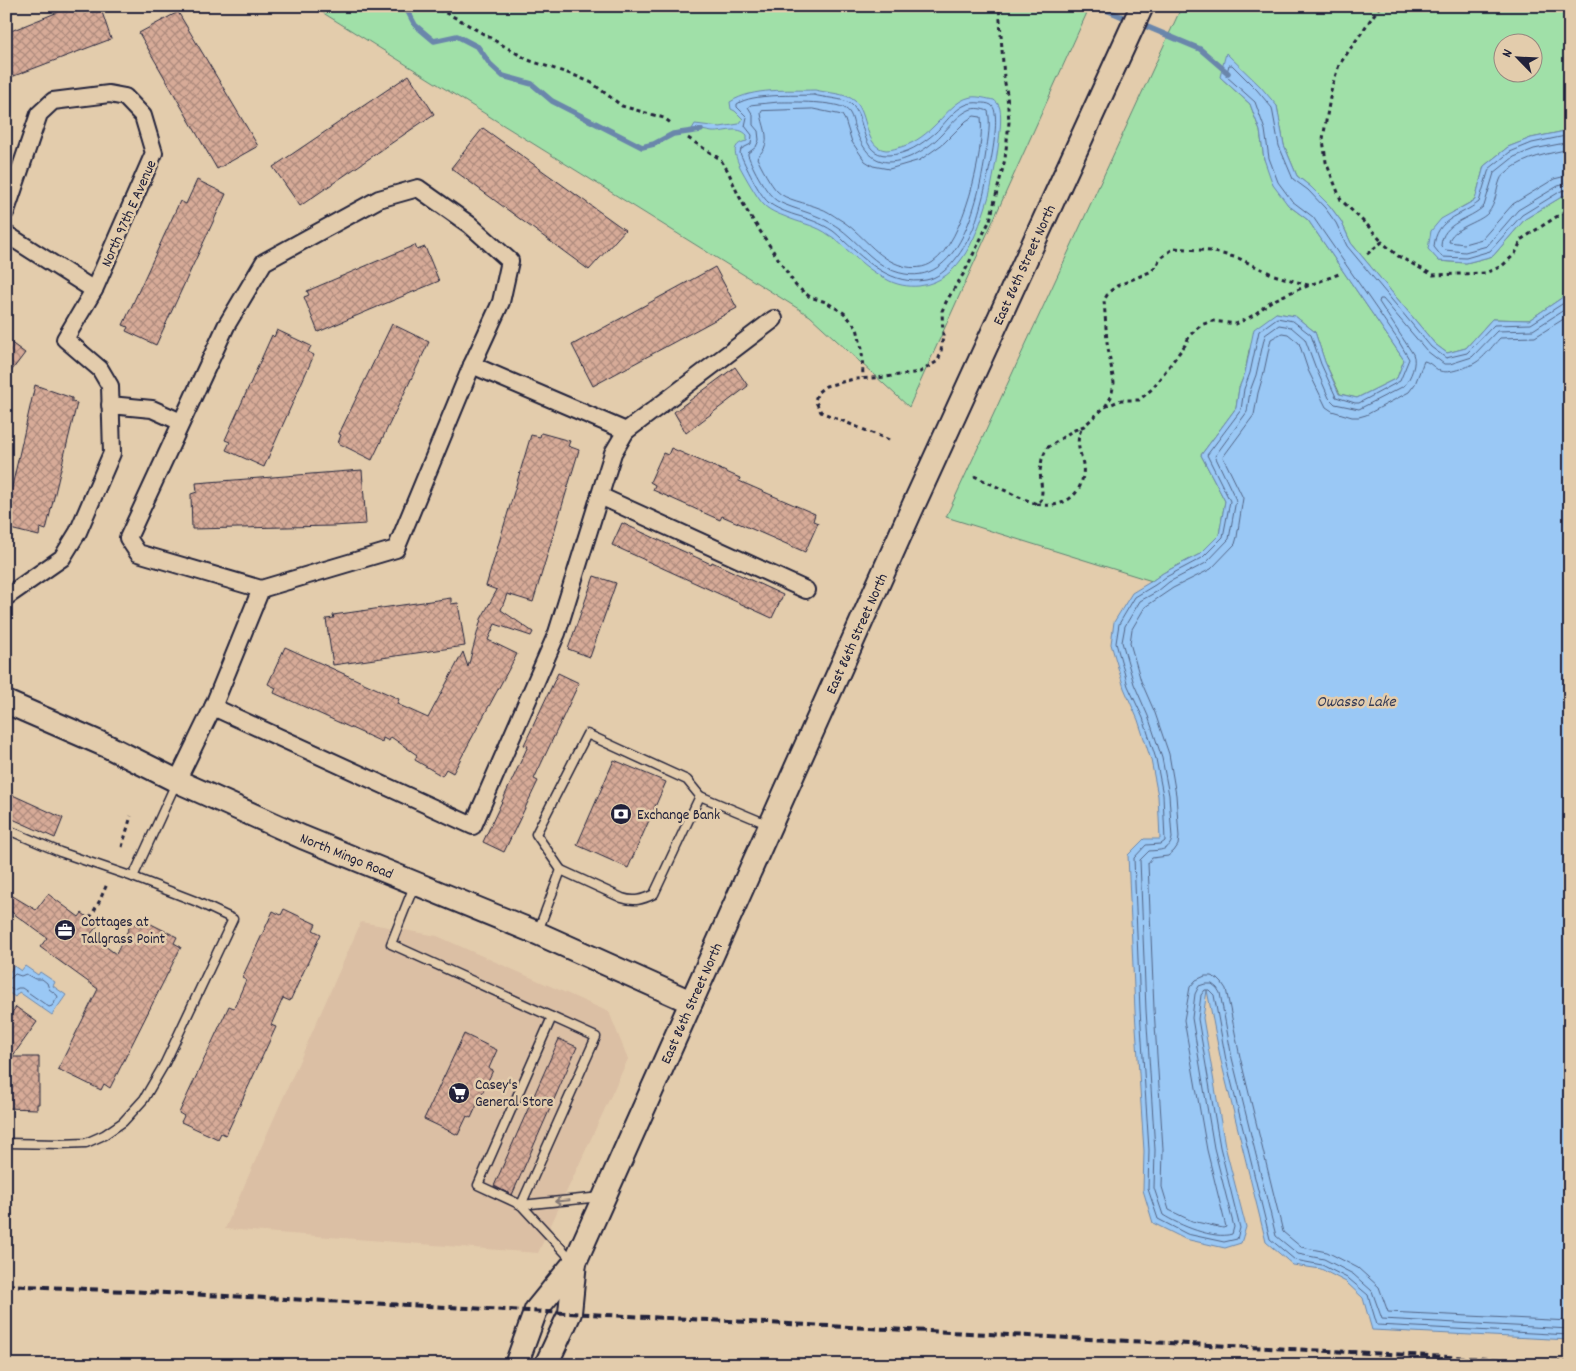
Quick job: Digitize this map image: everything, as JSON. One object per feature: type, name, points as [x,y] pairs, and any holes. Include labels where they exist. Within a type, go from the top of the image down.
[{"type":"street","name":"East 86th Street North","points":[[516,1365],[536,1310],[575,1262],[914,504],[1142,6]]},
{"type":"street","name":"North 97th E Avenue","points":[[6,211],[39,114],[53,101],[109,94],[125,97],[143,116],[154,153],[94,290],[66,339],[100,370],[110,386],[112,453],[78,532],[62,558],[6,598]]},
{"type":"street","points":[[418,188],[470,225],[510,261],[500,302],[472,366],[396,548],[261,589],[138,553],[128,538],[226,326],[264,262],[379,199],[418,188]]},
{"type":"street","points":[[6,234],[94,290]]},
{"type":"street","points":[[213,707],[473,826],[557,633],[613,453],[626,431],[774,319]]},
{"type":"street","points":[[472,366],[626,431]]},
{"type":"street","points":[[110,405],[152,409],[181,422]]},
{"type":"street","points":[[600,496],[806,590]]},
{"type":"street","points":[[177,782],[213,707],[261,589]]},
{"type":"street","name":"North Mingo Road","points":[[6,702],[107,746],[177,782],[302,837],[537,933],[691,1002]]},
{"type":"street","name":"East 86th Street North","points":[[546,1365],[570,1313],[575,1262]]},
{"type":"lane","points":[[700,796],[654,894],[643,899],[632,901],[622,898],[561,870],[536,834],[587,734],[687,780],[700,796],[770,825]]},
{"type":"lane","points":[[133,877],[177,782]]},
{"type":"lane","points":[[6,830],[60,852],[195,901],[233,918],[165,1063],[144,1098],[123,1122],[104,1135],[86,1143],[6,1143]]},
{"type":"lane","points":[[537,933],[561,870]]},
{"type":"lane","points":[[416,883],[391,944],[596,1037],[521,1205]]},
{"type":"lane","points":[[552,1017],[478,1185],[521,1205],[575,1262]]},
{"type":"lane","points":[[521,1205],[604,1197]]},
{"type":"path","points":[[431,6],[528,60],[592,83],[622,106],[664,118],[672,124]]},
{"type":"path","points":[[889,440],[821,412],[815,400],[818,392],[826,386],[854,379],[920,372],[938,361],[943,335],[942,311],[964,273],[990,220],[1005,159],[1008,122],[1007,94],[1004,78],[999,6]]},
{"type":"path","points":[[1380,6],[1339,65],[1332,86],[1324,139],[1326,162],[1340,200],[1398,256],[1433,275],[1485,273],[1502,266],[1515,254],[1522,239],[1570,208]]},
{"type":"path","points":[[688,138],[720,159],[747,210],[796,286],[810,296],[826,302],[844,313],[857,328],[862,348],[863,378]]},
{"type":"path","points":[[1367,254],[1382,242]]},
{"type":"path","points":[[1105,407],[1110,398],[1114,383],[1107,342],[1104,300],[1109,292],[1117,286],[1152,271],[1161,258],[1174,248],[1211,251],[1238,258],[1274,275],[1311,286]]},
{"type":"path","points":[[974,476],[1037,504],[1057,505],[1069,499],[1075,494],[1084,474],[1078,435],[1084,426],[1105,407],[1121,400],[1140,400],[1152,389],[1185,345],[1190,335],[1201,325],[1212,321],[1236,324],[1254,315],[1270,302],[1339,274]]},
{"type":"path","points":[[1037,504],[1041,500],[1040,471],[1046,448],[1072,431],[1084,426]]},
{"type":"path","points":[[122,847],[131,816]]},
{"type":"path","points":[[90,918],[107,884]]},
{"type":"shaded area","points":[[361,922],[437,936],[609,1012],[628,1059],[538,1253],[225,1229]]},
{"type":"green space","points":[[312,6],[1090,6],[909,407],[810,316]]},
{"type":"green space","points":[[1182,6],[1570,6],[1570,130],[1531,138],[1508,147],[1484,166],[1475,200],[1453,212],[1428,248],[1439,261],[1466,263],[1493,256],[1525,219],[1563,196],[1570,194],[1569,293],[1529,320],[1492,319],[1466,348],[1447,353],[1435,344],[1351,243],[1341,221],[1329,205],[1297,176],[1284,145],[1277,106],[1220,77],[1250,104],[1260,131],[1264,159],[1288,205],[1308,220],[1404,360],[1397,378],[1357,398],[1340,394],[1325,362],[1315,332],[1295,316],[1276,313],[1249,350],[1236,408],[1201,455],[1225,501],[1219,535],[1200,554],[1163,573],[1152,581],[946,517]]},
{"type":"water","name":"Owasso Lake","points":[[1226,53],[1260,86],[1277,106],[1284,145],[1297,176],[1329,205],[1341,221],[1351,243],[1435,344],[1447,353],[1466,348],[1492,319],[1529,320],[1569,293],[1570,290],[1570,1340],[1372,1330],[1363,1298],[1346,1282],[1321,1269],[1293,1265],[1266,1242],[1221,1061],[1207,990],[1203,1018],[1225,1146],[1246,1227],[1241,1243],[1225,1248],[1185,1239],[1153,1223],[1143,1190],[1144,1151],[1128,855],[1144,839],[1160,839],[1158,796],[1151,760],[1138,720],[1124,688],[1111,644],[1114,622],[1132,593],[1163,573],[1200,554],[1219,535],[1225,501],[1201,455],[1236,408],[1239,388],[1245,373],[1254,329],[1276,313],[1295,316],[1315,332],[1325,362],[1339,394],[1357,398],[1397,378],[1404,360],[1308,220],[1288,205],[1273,185],[1264,159],[1260,131],[1250,104],[1220,77]]},
{"type":"water","points":[[815,90],[842,95],[855,101],[863,114],[870,137],[879,148],[886,150],[902,147],[916,140],[929,131],[955,105],[965,99],[980,97],[994,100],[998,104],[1001,123],[1000,136],[989,196],[979,225],[966,253],[947,275],[934,282],[919,286],[898,284],[880,276],[824,232],[770,210],[764,205],[740,167],[735,151],[738,145],[747,141],[747,135],[739,130],[712,132],[692,129],[695,124],[720,127],[739,124],[743,119],[731,109],[730,102],[739,97],[760,92]]},
{"type":"water","points":[[1570,130],[1570,194],[1563,196],[1525,219],[1493,256],[1466,263],[1439,261],[1428,249],[1431,231],[1441,219],[1475,200],[1484,166],[1508,147],[1531,138]]},
{"type":"water","points":[[14,966],[21,971],[25,966],[38,975],[40,972],[55,982],[53,986],[66,995],[52,1015],[19,992],[15,997],[6,991],[6,977]]},
{"type":"building","points":[[73,6],[100,6],[111,39],[6,79],[6,33]]},
{"type":"building","points":[[178,12],[258,146],[217,169],[139,33]]},
{"type":"building","points":[[409,75],[434,114],[300,206],[273,167]]},
{"type":"building","points":[[483,128],[625,230],[589,270],[451,168]]},
{"type":"building","points":[[197,180],[226,194],[156,345],[126,331],[128,327],[123,325],[180,201],[186,204]]},
{"type":"building","points":[[415,245],[417,250],[425,247],[439,281],[318,332],[304,297],[309,295],[307,291]]},
{"type":"building","points":[[715,267],[737,308],[593,386],[572,345]]},
{"type":"building","points":[[392,324],[429,342],[372,460],[338,443],[341,435],[339,434]]},
{"type":"building","points":[[277,330],[311,346],[308,352],[314,355],[264,467],[226,450],[230,442],[225,440],[272,335],[274,337]]},
{"type":"building","points":[[6,339],[25,353],[6,378]]},
{"type":"building","points":[[735,367],[748,386],[686,433],[674,412]]},
{"type":"building","points":[[35,385],[72,398],[72,402],[77,403],[46,530],[40,528],[39,536],[6,528],[6,513]]},
{"type":"building","points":[[541,433],[570,441],[568,446],[579,450],[533,602],[507,594],[501,610],[533,632],[531,636],[495,624],[488,640],[517,654],[453,773],[446,769],[442,776],[415,760],[417,755],[391,737],[389,741],[383,738],[382,742],[274,693],[276,688],[268,684],[285,647],[399,699],[397,704],[428,718],[463,652],[468,667],[481,619],[497,590],[486,586],[531,435],[540,437]]},
{"type":"building","points":[[671,448],[740,478],[739,481],[815,514],[813,521],[818,523],[805,552],[722,516],[720,520],[653,490],[655,485],[650,482],[663,453],[668,455]]},
{"type":"building","points":[[362,470],[366,524],[192,529],[191,494],[197,492],[196,483]]},
{"type":"building","points":[[622,523],[783,595],[772,618],[612,545]]},
{"type":"building","points":[[594,576],[616,583],[590,657],[568,649]]},
{"type":"building","points":[[451,598],[451,604],[458,603],[465,646],[333,665],[326,619],[334,618],[333,615]]},
{"type":"building","points":[[558,673],[579,683],[534,779],[538,781],[504,852],[483,842],[528,746],[524,745]]},
{"type":"building","name":"Exchange Bank","points":[[614,760],[666,782],[628,868],[577,845]]},
{"type":"building","points":[[6,792],[63,818],[55,838],[6,816]]},
{"type":"building","points":[[6,892],[36,910],[48,894],[79,917],[82,913],[98,925],[90,935],[116,954],[132,922],[142,927],[145,921],[177,937],[174,943],[181,947],[110,1088],[104,1084],[101,1090],[58,1069],[98,989],[40,947],[47,938],[6,908]]},
{"type":"building","points":[[284,909],[316,924],[313,930],[321,934],[290,1001],[283,998],[271,1025],[276,1027],[226,1135],[221,1133],[218,1139],[181,1122],[184,1116],[179,1113],[229,1006],[234,1008],[246,980],[242,978],[273,911],[281,915]]},
{"type":"building","points":[[16,1007],[37,1022],[12,1057],[39,1057],[39,1104],[37,1104],[37,1109],[6,1108],[6,1021]]},
{"type":"building","name":"Casey's General Store","points":[[464,1034],[497,1050],[489,1068],[493,1070],[471,1118],[467,1116],[458,1135],[424,1119]]},
{"type":"building","points":[[559,1039],[577,1047],[512,1195],[494,1186]]},
{"type":"waterway","points":[[405,6],[415,25],[434,41],[457,36],[478,47],[490,64],[503,76],[532,84],[552,101],[642,147],[654,144],[673,134],[701,130]]},
{"type":"waterway","points":[[1097,6],[1130,20]]},
{"type":"waterway","points":[[1138,23],[1200,49],[1228,73]]},
{"type":"railway","points":[[6,1285],[1570,1363]]},
{"type":"place","name":"Exchange Bank","points":[[621,814]]},
{"type":"place","name":"Cottages at Tallgrass Point","points":[[65,930]]},
{"type":"place","name":"Casey's General Store","points":[[459,1093]]}]
